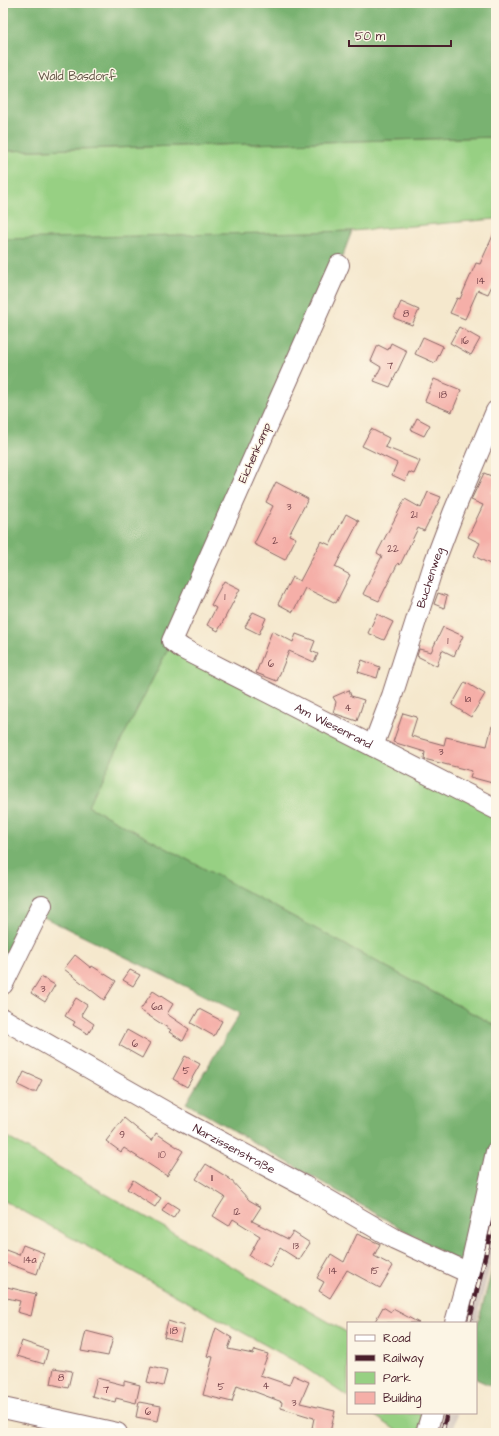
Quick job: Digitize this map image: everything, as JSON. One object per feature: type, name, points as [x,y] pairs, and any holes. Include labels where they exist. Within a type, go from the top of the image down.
[{"type":"street","name":"Eichenkamp","points":[[172,641],[339,265]]},
{"type":"street","name":"Buchenweg","points":[[373,746],[392,696],[435,561],[454,511],[496,411]]},
{"type":"street","name":"Am Wiesenrand","points":[[172,641],[183,650],[496,809]]},
{"type":"street","points":[[3,984],[42,905]]},
{"type":"street","name":"Narzissenstraße","points":[[3,1019],[182,1121],[304,1186],[395,1239],[469,1273]]},
{"type":"street","points":[[456,1322],[469,1273],[496,1152]]},
{"type":"street","points":[[3,1408],[117,1433]]},
{"type":"street","points":[[426,1433],[432,1414]]},
{"type":"shaded area","points":[[496,1191],[496,1241],[477,1322],[464,1322]]},
{"type":"shaded area","points":[[442,1414],[457,1414],[453,1433],[437,1433]]},
{"type":"green space","name":"Wald Basdorf","points":[[3,3],[496,3],[496,137],[3,151]]},
{"type":"green space","points":[[496,137],[496,219],[352,231],[3,242],[3,151]]},
{"type":"green space","points":[[352,231],[339,265],[169,647],[88,806],[496,1026],[496,1128],[464,1265],[186,1103],[240,1013],[31,911],[3,958],[3,239]]},
{"type":"green space","points":[[169,647],[496,815],[496,1026],[87,806]]},
{"type":"green space","points":[[3,1135],[347,1332],[347,1396],[298,1363],[3,1200]]},
{"type":"green space","points":[[496,1255],[496,1388],[477,1379],[477,1326]]},
{"type":"green space","points":[[372,1414],[423,1414],[419,1433],[400,1433]]},
{"type":"building","points":[[496,229],[496,277],[488,294],[478,290],[465,319],[450,313],[457,298],[460,299],[476,263],[480,264]]},
{"type":"building","points":[[401,302],[419,310],[412,325],[394,318]]},
{"type":"building","points":[[459,327],[480,339],[471,355],[450,343]]},
{"type":"building","points":[[423,337],[443,346],[435,363],[415,354]]},
{"type":"building","points":[[391,343],[407,351],[390,387],[374,381],[381,367],[371,361],[378,345],[388,350]]},
{"type":"building","points":[[434,379],[461,390],[452,412],[425,401]]},
{"type":"building","points":[[417,418],[430,425],[424,436],[411,430]]},
{"type":"building","points":[[371,429],[389,438],[385,447],[420,461],[414,474],[409,472],[405,481],[392,475],[397,463],[362,446]]},
{"type":"building","points":[[484,473],[496,478],[496,483],[491,493],[496,495],[496,556],[492,565],[474,556],[480,543],[468,537],[483,505],[471,500]]},
{"type":"building","points":[[276,482],[308,499],[289,535],[296,538],[285,560],[254,544],[273,506],[266,502]]},
{"type":"building","points":[[428,492],[441,497],[424,531],[418,528],[400,565],[398,563],[379,601],[363,594],[382,556],[377,553],[405,499],[421,508]]},
{"type":"building","points":[[346,514],[359,521],[335,567],[350,575],[336,603],[305,588],[293,612],[278,604],[292,577],[300,581],[321,541],[330,545]]},
{"type":"building","points":[[224,581],[240,589],[218,631],[207,625],[216,608],[211,605]]},
{"type":"building","points":[[438,593],[447,596],[444,608],[434,604]]},
{"type":"building","points":[[253,612],[266,618],[259,634],[245,627]]},
{"type":"building","points":[[377,614],[393,622],[384,640],[368,633]]},
{"type":"building","points":[[443,627],[463,636],[454,656],[442,650],[437,666],[417,656],[419,649],[431,652]]},
{"type":"building","points":[[272,631],[293,642],[296,634],[315,641],[311,651],[318,654],[314,662],[289,651],[277,681],[256,673]]},
{"type":"building","points":[[362,660],[380,667],[377,678],[358,672]]},
{"type":"building","points":[[465,682],[485,694],[471,717],[452,705]]},
{"type":"building","points":[[349,690],[351,696],[364,700],[357,721],[333,713],[336,702],[333,697]]},
{"type":"building","points":[[403,713],[417,717],[411,736],[444,745],[446,737],[487,746],[492,726],[496,726],[496,784],[470,777],[472,771],[424,759],[425,752],[393,742]]},
{"type":"building","points":[[75,955],[91,968],[92,966],[116,981],[104,1000],[64,969]]},
{"type":"building","points":[[130,970],[140,975],[133,986],[123,980]]},
{"type":"building","points":[[41,977],[55,985],[45,1002],[31,993]]},
{"type":"building","points":[[153,991],[173,1004],[167,1014],[189,1029],[183,1041],[169,1032],[171,1030],[140,1010]]},
{"type":"building","points":[[76,998],[87,1005],[81,1015],[94,1024],[88,1034],[73,1025],[75,1022],[65,1016]]},
{"type":"building","points":[[199,1009],[222,1021],[214,1036],[191,1023]]},
{"type":"building","points":[[127,1030],[150,1043],[142,1058],[119,1045]]},
{"type":"building","points":[[185,1056],[200,1064],[187,1087],[173,1079]]},
{"type":"building","points":[[24,1072],[42,1080],[36,1092],[32,1092],[18,1085]]},
{"type":"building","points":[[124,1118],[152,1141],[156,1133],[183,1151],[167,1176],[124,1148],[121,1152],[106,1141]]},
{"type":"building","points":[[206,1164],[230,1179],[249,1200],[261,1207],[252,1221],[288,1239],[293,1232],[310,1243],[299,1260],[280,1248],[270,1267],[249,1256],[260,1236],[233,1219],[229,1226],[213,1216],[225,1197],[196,1179]]},
{"type":"building","points":[[133,1180],[161,1198],[155,1207],[127,1189]]},
{"type":"building","points":[[168,1202],[179,1209],[173,1218],[162,1211]]},
{"type":"building","points":[[357,1234],[380,1244],[374,1256],[393,1266],[380,1288],[347,1270],[330,1298],[319,1291],[324,1282],[317,1278],[331,1254],[344,1262]]},
{"type":"building","points":[[23,1245],[44,1253],[37,1274],[3,1262],[3,1249],[19,1255]]},
{"type":"building","points":[[3,1286],[36,1294],[31,1316],[17,1312],[20,1301],[3,1297]]},
{"type":"building","points":[[383,1307],[391,1312],[393,1309],[417,1322],[375,1322]]},
{"type":"building","points":[[168,1321],[184,1326],[180,1341],[164,1337]]},
{"type":"building","points":[[216,1328],[232,1338],[228,1349],[253,1354],[255,1350],[268,1354],[260,1375],[289,1385],[293,1375],[309,1382],[300,1403],[335,1411],[330,1432],[312,1428],[314,1418],[281,1408],[282,1402],[237,1385],[232,1402],[203,1395],[213,1357],[207,1356]]},
{"type":"building","points":[[86,1331],[113,1338],[108,1356],[81,1351]]},
{"type":"building","points":[[22,1341],[48,1350],[44,1364],[17,1356]]},
{"type":"building","points":[[151,1367],[167,1371],[163,1386],[147,1382]]},
{"type":"building","points":[[54,1368],[72,1371],[68,1388],[51,1384]]},
{"type":"building","points":[[97,1378],[124,1385],[124,1381],[140,1385],[136,1403],[116,1398],[115,1402],[92,1396]]},
{"type":"building","points":[[139,1402],[161,1406],[158,1421],[136,1417]]},
{"type":"railway","points":[[469,1322],[496,1211]]},
{"type":"railway","points":[[442,1433],[447,1414]]}]
